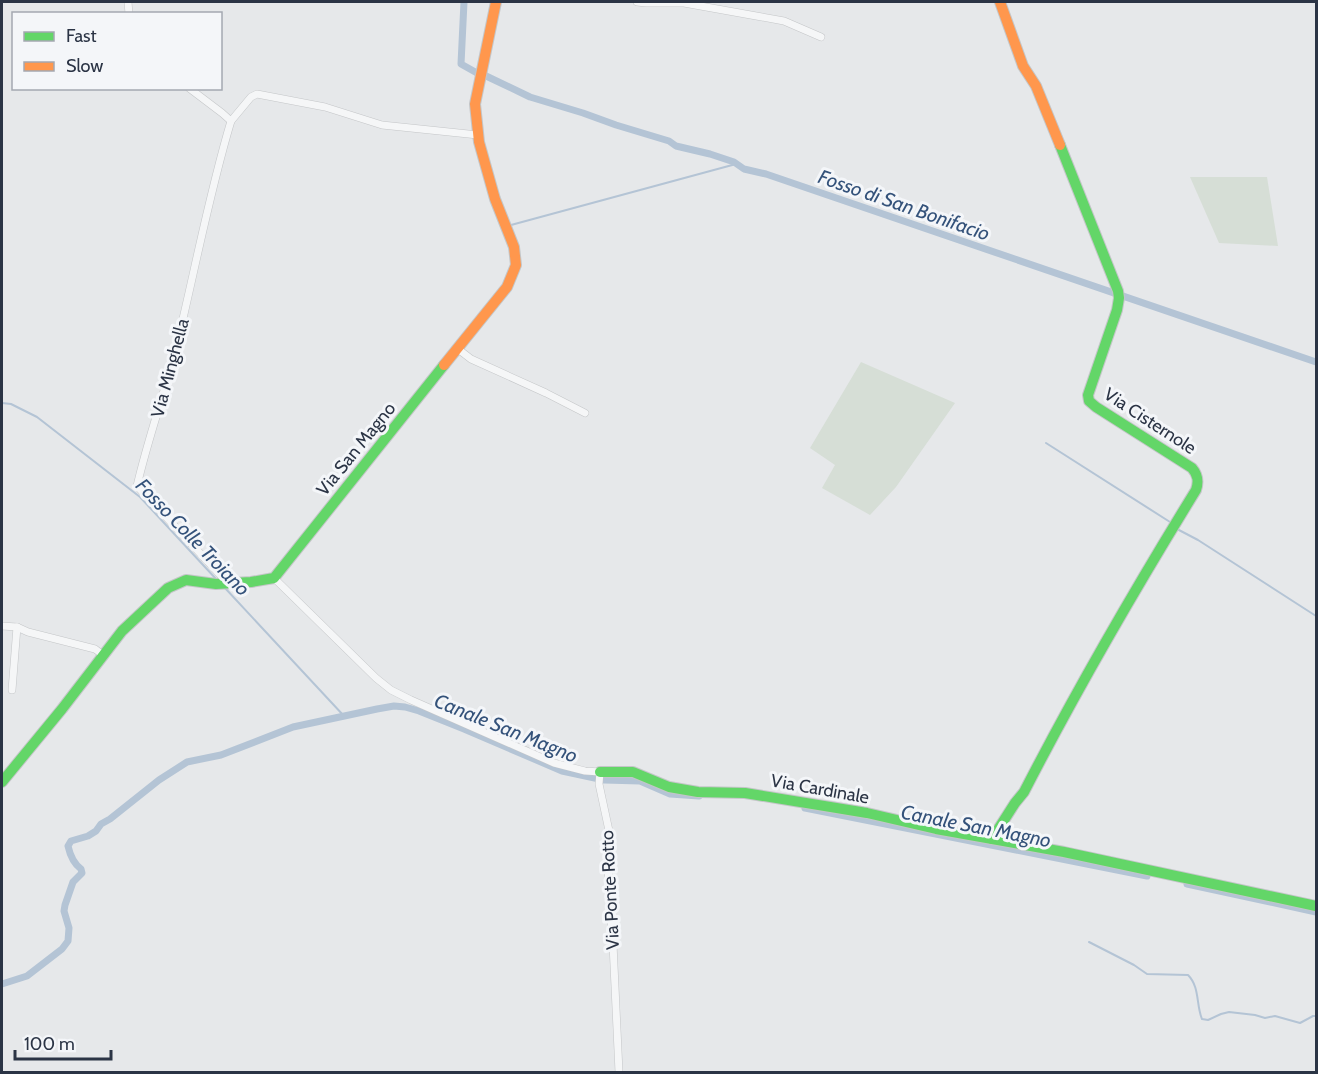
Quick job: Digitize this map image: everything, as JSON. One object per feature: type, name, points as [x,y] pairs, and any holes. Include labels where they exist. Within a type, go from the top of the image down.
[{"type":"street","name":"Via San Magno","points":[[273,578],[507,287],[516,265],[514,247],[495,199],[479,142],[475,104],[496,2]]},
{"type":"street","points":[[637,2],[684,3],[784,21],[821,37]]},
{"type":"street","name":"Via Cisternole","points":[[992,839],[1024,792],[1092,667],[1196,490],[1199,481],[1198,474],[1192,468],[1089,401],[1088,395],[1117,310],[1118,294],[1036,86],[1023,66],[1000,2]]},
{"type":"street","points":[[192,90],[231,121],[251,97],[257,94],[325,106],[382,125],[478,135]]},
{"type":"street","name":"Via Minghella","points":[[222,583],[137,486],[167,382],[222,148],[231,121]]},
{"type":"street","points":[[458,349],[471,359],[585,413]]},
{"type":"street","points":[[2,782],[122,631],[168,588],[186,580],[222,583],[251,582],[273,578],[391,690],[554,763],[600,777]]},
{"type":"street","points":[[2,626],[17,627],[27,632],[95,649],[103,655]]},
{"type":"street","points":[[12,690],[17,627]]},
{"type":"street","name":"Via Cardinale","points":[[600,777],[633,772],[669,788],[762,796],[867,813],[1317,906]]},
{"type":"street","name":"Via Ponte Rotto","points":[[600,777],[601,795],[610,840],[608,881],[619,1072]]},
{"type":"shaded area","points":[[1190,177],[1267,177],[1278,246],[1219,243]]},
{"type":"shaded area","points":[[861,362],[955,403],[896,487],[870,515],[822,488],[835,465],[810,448]]},
{"type":"waterway","name":"Fosso di San Bonifacio","points":[[464,2],[461,64],[477,73]]},
{"type":"waterway","name":"Fosso di San Bonifacio","points":[[484,75],[530,97],[669,141],[676,146],[734,162],[744,169],[766,174],[1316,362]]},
{"type":"waterway","points":[[511,225],[736,164]]},
{"type":"waterway","name":"Fosso Colle Troiano","points":[[2,403],[11,404],[37,417],[140,497],[217,580]]},
{"type":"waterway","points":[[1046,443],[1170,522]]},
{"type":"waterway","points":[[1177,529],[1198,540],[1316,616]]},
{"type":"waterway","name":"Fosso Colle Troiano","points":[[225,588],[344,716]]},
{"type":"waterway","name":"Canale San Magno","points":[[2,984],[27,976],[62,949],[68,941],[69,928],[64,911],[65,905],[73,882],[82,873],[70,853],[68,846],[71,841],[96,831],[101,824],[159,780],[187,762],[221,755],[293,727],[377,709],[405,707],[464,729],[562,771],[604,780],[640,781],[670,794],[699,796]]},
{"type":"waterway","name":"Canale San Magno","points":[[805,808],[1147,876]]},
{"type":"waterway","name":"Canale San Magno","points":[[1187,884],[1316,912]]},
{"type":"waterway","points":[[1089,942],[1147,974],[1188,975],[1196,991],[1202,1019],[1208,1020],[1229,1012],[1265,1018],[1275,1016],[1300,1023],[1316,1016]]},
{"type":"traffic: fast","points":[[992,839],[1024,792],[1086,677],[1196,490],[1197,484],[1197,476],[1192,468],[1089,401],[1088,395],[1119,298],[1060,145]]},
{"type":"traffic: fast","points":[[2,782],[122,631],[168,588],[186,580],[216,584],[274,578],[444,365]]},
{"type":"traffic: fast","points":[[600,772],[633,772],[669,787],[698,792],[745,793],[867,813],[1316,906]]},
{"type":"traffic: slow","points":[[444,365],[507,287],[516,265],[514,247],[495,199],[479,142],[475,104],[496,2]]},
{"type":"traffic: slow","points":[[1000,2],[1023,66],[1036,86],[1060,145]]}]
